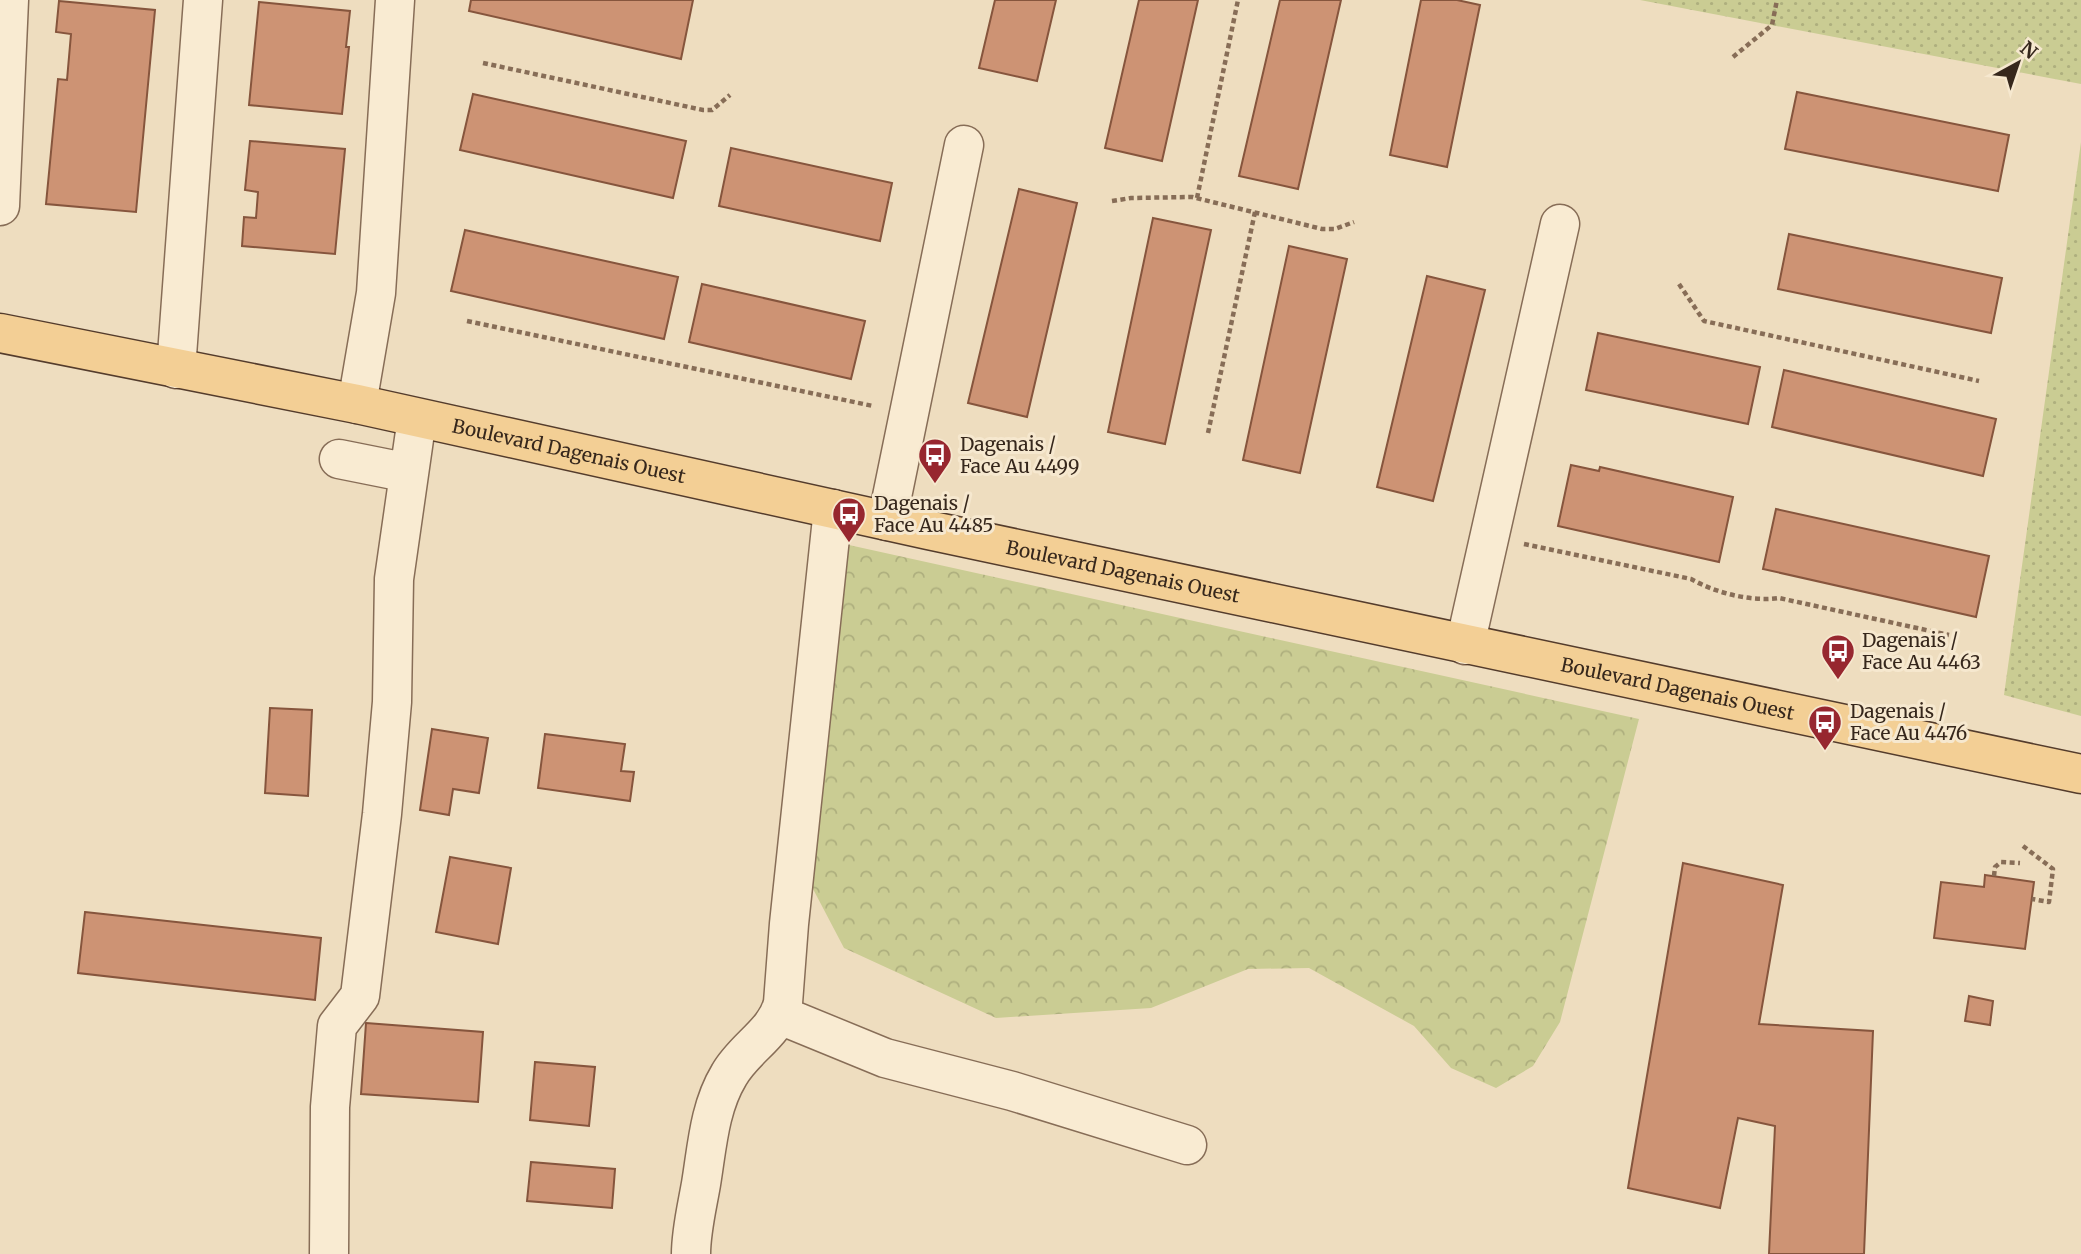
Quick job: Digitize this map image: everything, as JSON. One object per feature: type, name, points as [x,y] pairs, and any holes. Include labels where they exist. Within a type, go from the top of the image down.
[{"type":"main road","name":"Boulevard Dagenais Ouest","points":[[0,333],[357,404],[887,521],[2081,774]]},
{"type":"lane","points":[[0,206],[9,0]]},
{"type":"lane","points":[[176,369],[203,0]]},
{"type":"lane","points":[[357,404],[376,293],[395,0]]},
{"type":"lane","points":[[887,521],[964,145]]},
{"type":"lane","points":[[1465,645],[1560,224]]},
{"type":"lane","points":[[329,1254],[330,1107],[337,1026],[360,996],[392,702],[394,579],[417,418]]},
{"type":"lane","points":[[339,459],[409,473]]},
{"type":"lane","points":[[691,1254],[717,1100],[735,1066],[780,1015],[783,1003],[833,509]]},
{"type":"lane","points":[[780,1015],[884,1058],[1012,1091],[1187,1145]]},
{"type":"path","points":[[1197,198],[1238,0]]},
{"type":"path","points":[[1732,57],[1772,25],[1777,0]]},
{"type":"path","points":[[483,63],[704,110],[712,110],[730,95]]},
{"type":"path","points":[[1112,201],[1131,198],[1197,198],[1322,229],[1335,229],[1354,222]]},
{"type":"path","points":[[1208,433],[1255,212]]},
{"type":"path","points":[[1679,284],[1704,321],[1979,381]]},
{"type":"path","points":[[467,321],[885,409]]},
{"type":"path","points":[[1514,542],[1691,579],[1707,588],[1763,600],[1779,598],[1949,635]]},
{"type":"path","points":[[2023,846],[2053,869],[2049,902],[2032,899]]},
{"type":"path","points":[[1994,876],[1995,867],[2001,862],[2020,863]]},
{"type":"green space","points":[[1640,0],[2081,0],[2081,84]]},
{"type":"green space","points":[[2081,142],[2081,716],[2004,695]]},
{"type":"green space","points":[[849,545],[1639,719],[1560,1022],[1533,1066],[1496,1088],[1451,1068],[1414,1026],[1309,968],[1248,969],[1151,1008],[996,1018],[844,948],[802,868]]},
{"type":"building","points":[[471,0],[693,0],[681,59],[469,11]]},
{"type":"building","points":[[995,0],[1056,0],[1037,81],[979,68]]},
{"type":"building","points":[[1139,0],[1198,0],[1162,161],[1105,148]]},
{"type":"building","points":[[1280,0],[1341,0],[1298,189],[1239,176]]},
{"type":"building","points":[[1421,0],[1457,0],[1480,5],[1447,167],[1390,155]]},
{"type":"building","points":[[59,1],[155,10],[136,212],[46,204],[58,79],[67,80],[71,34],[56,32]]},
{"type":"building","points":[[259,2],[350,11],[342,114],[249,105]]},
{"type":"building","points":[[1797,92],[2009,135],[1998,191],[1785,149]]},
{"type":"building","points":[[473,94],[686,141],[673,198],[460,150]]},
{"type":"building","points":[[250,141],[345,149],[335,254],[242,246],[244,217],[256,218],[258,192],[245,190]]},
{"type":"building","points":[[731,148],[892,183],[880,241],[719,206]]},
{"type":"building","points":[[1019,189],[1077,203],[1027,417],[968,403]]},
{"type":"building","points":[[1153,218],[1211,230],[1165,444],[1108,432]]},
{"type":"building","points":[[465,230],[678,277],[664,339],[451,291]]},
{"type":"building","points":[[1789,234],[2002,278],[1991,333],[1778,289]]},
{"type":"building","points":[[1289,246],[1347,259],[1300,473],[1243,460]]},
{"type":"building","points":[[1427,276],[1485,290],[1433,501],[1377,487]]},
{"type":"building","points":[[702,284],[865,321],[851,379],[689,342]]},
{"type":"building","points":[[1598,333],[1760,367],[1748,424],[1586,390]]},
{"type":"building","points":[[1784,370],[1996,419],[1983,476],[1772,427]]},
{"type":"building","points":[[1571,465],[1599,471],[1600,467],[1733,497],[1719,562],[1558,526]]},
{"type":"building","points":[[1776,509],[1989,556],[1976,617],[1763,569]]},
{"type":"building","points":[[270,708],[312,710],[308,796],[265,793]]},
{"type":"building","points":[[432,729],[488,738],[479,793],[453,789],[449,815],[420,810]]},
{"type":"building","points":[[545,734],[625,744],[621,771],[634,772],[630,801],[538,788]]},
{"type":"building","points":[[450,857],[511,868],[498,944],[436,932]]},
{"type":"building","points":[[1683,863],[1783,885],[1759,1024],[1873,1031],[1864,1254],[1769,1254],[1775,1126],[1738,1118],[1720,1208],[1628,1188]]},
{"type":"building","points":[[1985,875],[2034,882],[2025,949],[1934,938],[1941,882],[1984,887]]},
{"type":"building","points":[[85,912],[321,938],[315,1000],[78,973]]},
{"type":"building","points":[[1969,996],[1993,1001],[1990,1025],[1965,1021]]},
{"type":"building","points":[[366,1023],[483,1032],[478,1102],[361,1094]]},
{"type":"building","points":[[535,1062],[595,1067],[589,1126],[530,1120]]},
{"type":"building","points":[[531,1162],[615,1169],[612,1208],[527,1201]]},
{"type":"place","name":"Dagenais / Face Au 4499","points":[[935,485]]},
{"type":"place","name":"Dagenais / Face Au 4485","points":[[849,544]]},
{"type":"place","name":"Dagenais / Face Au 4463","points":[[1838,681]]},
{"type":"place","name":"Dagenais / Face Au 4476","points":[[1825,752]]}]
